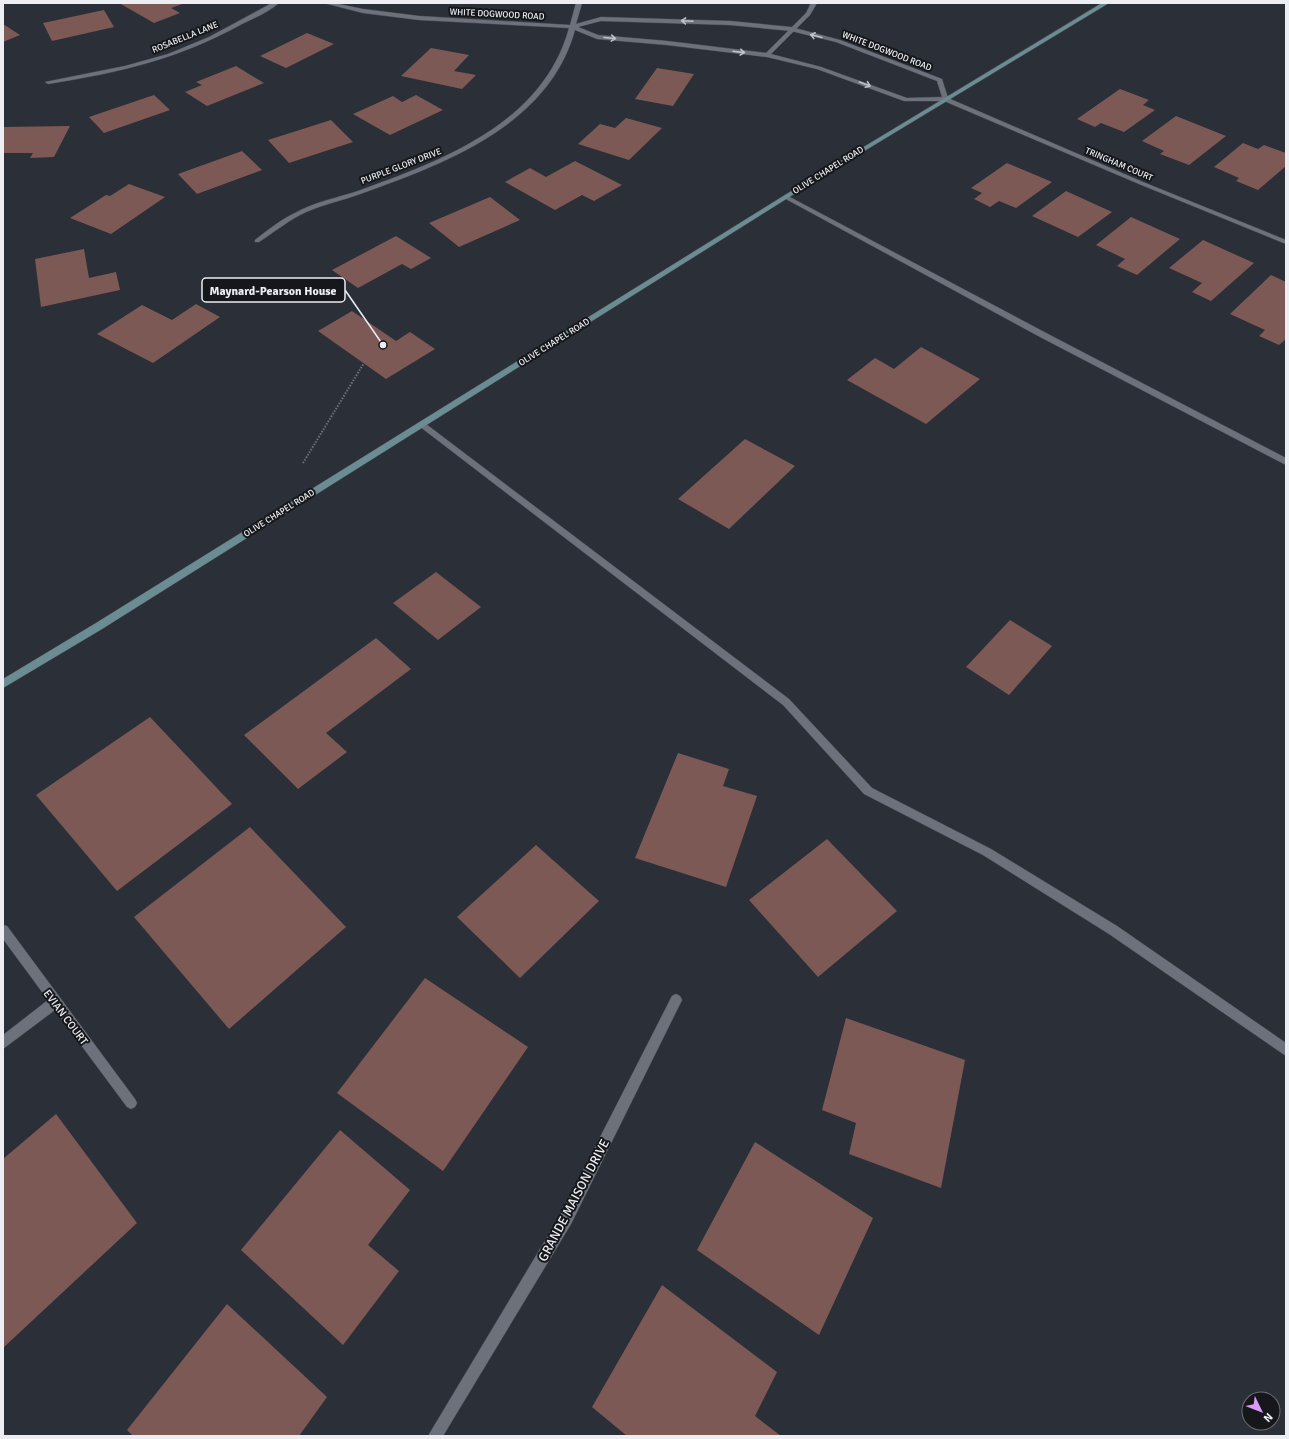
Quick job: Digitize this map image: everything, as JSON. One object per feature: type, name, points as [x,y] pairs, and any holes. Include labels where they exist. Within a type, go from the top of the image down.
[{"type":"main road","name":"OLIVE CHAPEL ROAD","points":[[3,684],[786,197],[1106,3]]},
{"type":"street","name":"ROSABELLA LANE","points":[[48,82],[110,71],[145,63],[170,55],[218,34],[276,3]]},
{"type":"street","name":"WHITE DOGWOOD ROAD","points":[[327,3],[363,11],[419,18],[573,27],[597,37],[667,43],[767,55],[819,68],[906,100],[946,99],[940,80],[838,42],[791,29],[730,23],[601,19],[573,27]]},
{"type":"street","name":"PURPLE GLORY DRIVE","points":[[257,241],[298,214],[414,173],[452,156],[512,119],[527,105],[549,80],[562,59],[573,27],[579,3]]},
{"type":"street","points":[[767,55],[791,29],[808,14],[814,3]]},
{"type":"street","name":"TRINGHAM COURT","points":[[946,99],[1141,183],[1286,242]]},
{"type":"street","points":[[786,197],[1045,336],[1286,462]]},
{"type":"street","points":[[422,424],[786,702],[868,791],[987,852],[1007,864],[1113,930],[1286,1050]]},
{"type":"street","name":"EVIAN COURT","points":[[3,930],[131,1103]]},
{"type":"street","name":"GRANDE MAISON DRIVE","points":[[435,1436],[566,1219],[676,1000]]},
{"type":"street","points":[[3,1043],[55,1002]]},
{"type":"path","points":[[303,463],[364,363]]},
{"type":"building","points":[[119,3],[185,3],[171,8],[180,13],[154,23]]},
{"type":"building","points":[[104,10],[114,27],[52,41],[43,23]]},
{"type":"building","points":[[3,24],[20,35],[3,42]]},
{"type":"building","points":[[307,33],[334,44],[286,68],[260,56]]},
{"type":"building","points":[[431,48],[469,55],[454,71],[476,75],[462,89],[401,76]]},
{"type":"building","points":[[236,66],[264,83],[207,106],[185,92],[202,85],[196,82]]},
{"type":"building","points":[[657,68],[694,74],[673,106],[635,99]]},
{"type":"building","points":[[1120,89],[1149,100],[1143,105],[1155,110],[1124,132],[1101,123],[1095,127],[1077,119]]},
{"type":"building","points":[[154,95],[170,110],[104,133],[89,117]]},
{"type":"building","points":[[416,95],[443,110],[390,135],[353,114],[393,96],[402,102]]},
{"type":"building","points":[[1176,116],[1226,136],[1189,165],[1160,154],[1164,151],[1142,141]]},
{"type":"building","points":[[626,118],[662,128],[629,160],[578,144],[600,124],[615,128]]},
{"type":"building","points":[[331,120],[353,142],[289,163],[268,140]]},
{"type":"building","points":[[70,126],[54,157],[30,158],[33,153],[3,153],[3,127]]},
{"type":"building","points":[[1243,143],[1258,149],[1264,145],[1286,153],[1286,166],[1258,190],[1236,181],[1239,178],[1214,167]]},
{"type":"building","points":[[242,151],[262,170],[197,194],[178,174]]},
{"type":"building","points":[[575,161],[622,185],[594,201],[582,195],[555,210],[505,182],[530,168],[546,177]]},
{"type":"building","points":[[1007,163],[1052,182],[1016,208],[999,201],[990,207],[974,199],[982,193],[971,188]]},
{"type":"building","points":[[129,184],[165,197],[111,234],[70,218],[106,195],[110,196]]},
{"type":"building","points":[[1066,191],[1112,212],[1078,237],[1032,216]]},
{"type":"building","points":[[490,197],[520,220],[459,247],[429,223]]},
{"type":"building","points":[[1131,217],[1180,239],[1137,275],[1117,266],[1125,259],[1096,245]]},
{"type":"building","points":[[396,236],[431,258],[411,269],[402,264],[358,288],[332,270]]},
{"type":"building","points":[[1203,240],[1254,263],[1211,301],[1192,292],[1202,283],[1169,268]]},
{"type":"building","points":[[84,249],[89,278],[116,272],[120,290],[41,307],[35,259]]},
{"type":"building","points":[[1271,275],[1286,282],[1286,339],[1279,345],[1259,336],[1265,330],[1230,314]]},
{"type":"building","points":[[196,304],[220,317],[153,363],[97,334],[142,305],[172,320]]},
{"type":"building","points":[[352,311],[396,341],[410,332],[435,349],[386,379],[318,331]]},
{"type":"building","points":[[921,347],[980,379],[926,424],[847,380],[875,358],[894,369]]},
{"type":"building","points":[[745,439],[795,466],[729,529],[678,499]]},
{"type":"building","points":[[436,572],[481,607],[438,640],[393,603]]},
{"type":"building","points":[[1010,620],[1052,646],[1009,695],[966,667]]},
{"type":"building","points":[[376,638],[411,669],[326,733],[347,752],[298,789],[244,735]]},
{"type":"building","points":[[150,717],[232,804],[117,891],[36,795]]},
{"type":"building","points":[[678,753],[729,769],[723,786],[757,796],[726,887],[635,858]]},
{"type":"building","points":[[250,827],[346,927],[229,1029],[134,917]]},
{"type":"building","points":[[827,839],[897,911],[818,977],[749,900]]},
{"type":"building","points":[[536,845],[599,901],[520,978],[457,917]]},
{"type":"building","points":[[425,978],[528,1047],[443,1171],[337,1093]]},
{"type":"building","points":[[846,1018],[965,1060],[941,1188],[849,1154],[856,1123],[822,1110]]},
{"type":"building","points":[[56,1114],[137,1223],[3,1348],[3,1159]]},
{"type":"building","points":[[340,1130],[410,1190],[368,1245],[399,1271],[343,1345],[241,1250]]},
{"type":"building","points":[[755,1142],[873,1218],[819,1335],[697,1250]]},
{"type":"building","points":[[662,1285],[777,1372],[755,1416],[781,1436],[627,1436],[592,1407]]},
{"type":"building","points":[[227,1304],[327,1397],[299,1436],[133,1436],[127,1430]]},
{"type":"place","name":"Maynard-Pearson House","points":[[383,345]]}]
